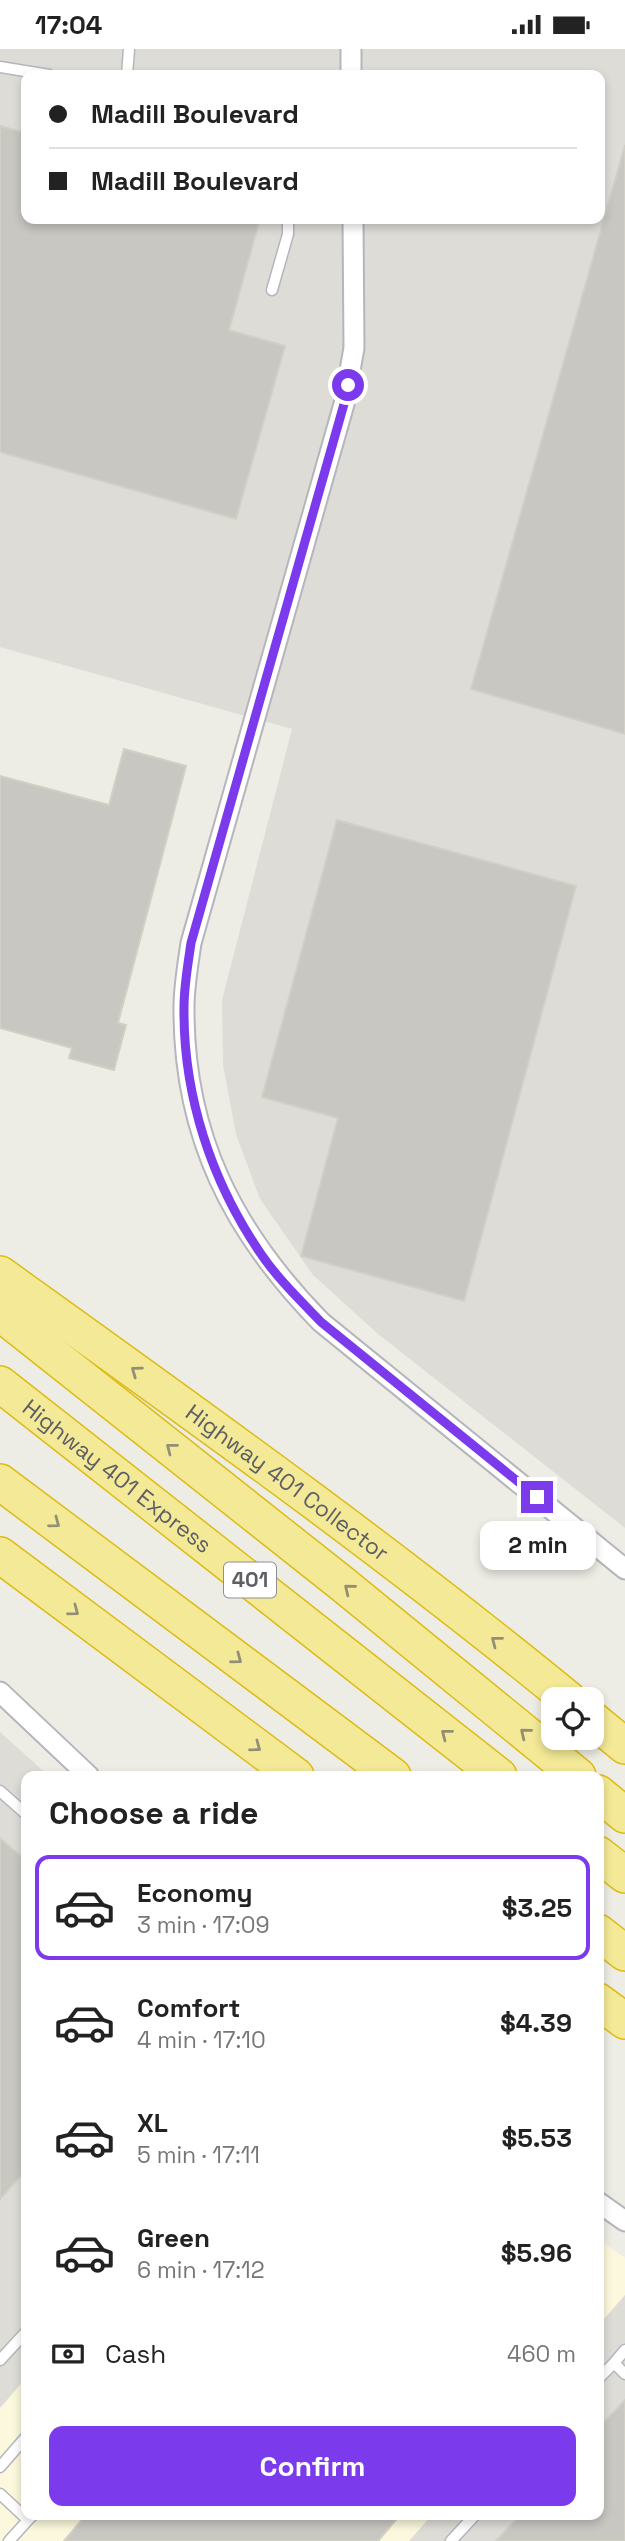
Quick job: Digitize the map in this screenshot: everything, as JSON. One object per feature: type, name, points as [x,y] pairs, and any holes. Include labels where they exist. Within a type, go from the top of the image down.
[{"type":"highway","name":"Highway 401 Collector","points":[[0,1274],[232,1440],[497,1641],[553,1687]]},
{"type":"highway","points":[[0,1313],[340,1582],[572,1771]]},
{"type":"highway","name":"Highway 401 Express","points":[[0,1384],[493,1771]]},
{"type":"highway","points":[[0,1482],[386,1771]]},
{"type":"highway","points":[[0,1555],[289,1771]]},
{"type":"highway","points":[[604,1729],[625,1746]]},
{"type":"highway","points":[[604,1798],[625,1815]]},
{"type":"highway","points":[[604,1859],[625,1875]]},
{"type":"highway","points":[[604,1936],[625,1952]]},
{"type":"highway","points":[[604,2005],[625,2021]]},
{"type":"street","points":[[351,49],[351,70]]},
{"type":"street","points":[[353,224],[354,348],[344,404],[191,943],[184,1004],[185,1049],[191,1093],[218,1178],[233,1208],[262,1255],[290,1290],[321,1322],[625,1569]]},
{"type":"street","points":[[0,1692],[84,1771]]},
{"type":"street","points":[[604,2206],[625,2221]]},
{"type":"lane","points":[[128,70],[130,49]]},
{"type":"lane","points":[[0,67],[21,70]]},
{"type":"lane","points":[[272,290],[288,234],[288,224]]},
{"type":"lane","points":[[0,1791],[21,1810]]},
{"type":"lane","points":[[0,2360],[21,2337]]},
{"type":"lane","points":[[604,2373],[625,2350]]},
{"type":"lane","points":[[614,2363],[625,2374]]},
{"type":"lane","points":[[0,2467],[21,2443]]},
{"type":"lane","points":[[0,2494],[21,2510]]},
{"type":"lane","points":[[9,2541],[27,2520]]},
{"type":"lane","points":[[451,2541],[470,2520]]},
{"type":"shaded area","points":[[0,49],[625,49],[625,1528],[378,1334],[313,1275],[260,1199],[236,1134],[223,1065],[222,1000],[292,729],[0,647]]},
{"type":"shaded area","points":[[0,1732],[43,1771],[21,1771],[21,2384],[0,2408]]},
{"type":"shaded area","points":[[604,2243],[625,2258],[625,2295],[604,2319]]},
{"type":"shaded area","points":[[625,2295],[625,2541],[409,2541],[428,2520],[604,2520],[604,2319]]},
{"type":"shaded area","points":[[21,2384],[21,2520],[428,2520],[409,2541],[0,2541],[0,2408]]},
{"type":"building","points":[[0,126],[21,132],[21,224],[259,224],[229,330],[285,346],[236,519],[0,452]]},
{"type":"building","points":[[625,145],[625,734],[471,689],[603,224],[605,224]]},
{"type":"building","points":[[124,749],[186,766],[118,1023],[126,1025],[114,1070],[69,1058],[72,1048],[0,1028],[0,776],[109,805]]},
{"type":"building","points":[[337,820],[576,886],[464,1301],[301,1256],[338,1118],[262,1097]]},
{"type":"building","points":[[0,1838],[21,1857],[21,2176],[0,2199]]},
{"type":"building","points":[[625,2400],[625,2541],[496,2541],[515,2520],[604,2520],[604,2423]]},
{"type":"building","points":[[82,2520],[396,2520],[378,2541],[64,2541]]},
{"type":"route","points":[[348,385],[191,943],[184,1004],[185,1049],[191,1093],[218,1178],[238,1218],[262,1255],[290,1290],[321,1322],[537,1497]]}]
